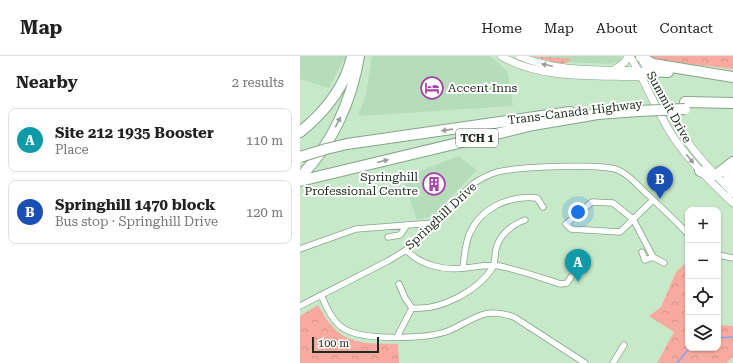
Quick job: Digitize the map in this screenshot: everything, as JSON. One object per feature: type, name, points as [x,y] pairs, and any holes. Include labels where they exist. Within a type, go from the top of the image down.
[{"type":"highway","points":[[300,132],[325,110],[335,96],[346,75],[352,56]]},
{"type":"highway","points":[[300,177],[324,146],[340,119],[355,78],[359,56]]},
{"type":"highway","points":[[640,57],[653,64],[733,77]]},
{"type":"highway","points":[[643,73],[716,75]]},
{"type":"highway","name":"Trans-Canada Highway","points":[[300,157],[347,144],[540,116],[638,107],[733,103]]},
{"type":"highway","name":"Trans-Canada Highway","points":[[685,106],[733,110]]},
{"type":"highway","name":"Trans-Canada Highway","points":[[300,181],[533,125],[638,107]]},
{"type":"highway","points":[[700,171],[716,175],[733,163]]},
{"type":"highway","points":[[733,163],[728,171],[733,192]]},
{"type":"main road","points":[[501,56],[523,66],[553,73],[643,73]]},
{"type":"main road","points":[[519,56],[543,64],[564,68],[643,73]]},
{"type":"main road","points":[[614,70],[625,62],[629,56]]},
{"type":"main road","name":"Summit Drive","points":[[629,56],[643,73],[679,130],[694,150],[733,192]]},
{"type":"main road","name":"Summit Drive","points":[[640,57],[643,73],[671,133],[700,171],[733,203]]},
{"type":"street","name":"Springhill Drive","points":[[301,305],[388,261],[406,250],[472,184],[482,178],[508,170],[564,167],[610,168],[618,170],[629,177],[685,231]]},
{"type":"street","points":[[463,268],[465,249],[469,234],[485,212],[501,203],[520,198],[537,198],[543,207]]},
{"type":"street","points":[[653,200],[633,219],[620,232],[571,229],[566,224],[592,202],[613,203],[633,219],[653,257],[664,263]]},
{"type":"street","points":[[412,308],[428,309],[450,302],[485,277],[494,265],[499,240],[511,228],[525,220]]},
{"type":"street","points":[[300,248],[356,229],[434,223]]},
{"type":"street","points":[[388,237],[400,235],[407,225]]},
{"type":"street","points":[[406,250],[418,260],[428,264],[452,269],[494,265],[561,284],[567,283],[571,277]]},
{"type":"street","points":[[642,252],[645,260],[653,257]]},
{"type":"street","points":[[721,256],[733,258]]},
{"type":"street","points":[[399,284],[405,298],[412,308]]},
{"type":"street","points":[[321,295],[334,318],[342,327],[352,333],[397,337],[432,336],[448,331],[481,315],[502,313],[514,317],[585,363]]},
{"type":"street","points":[[397,337],[412,308]]},
{"type":"street","points":[[613,363],[624,345]]},
{"type":"shaded area","points":[[300,56],[346,56],[329,88],[300,79]]},
{"type":"shaded area","points":[[372,56],[489,56],[499,63],[508,73],[513,106],[358,116],[366,94]]},
{"type":"shaded area","points":[[544,56],[622,56],[618,62],[609,64],[567,62]]},
{"type":"shaded area","points":[[458,156],[477,170],[433,216],[417,220],[402,178]]},
{"type":"green space","points":[[532,56],[572,59],[567,63],[557,63]]},
{"type":"green space","points":[[647,56],[733,56],[733,69],[656,60]]},
{"type":"green space","points":[[685,264],[685,351],[721,351],[721,325],[733,326],[733,357],[726,363],[657,363],[674,332],[649,316],[661,307],[676,272]]},
{"type":"green space","points":[[318,305],[325,317],[340,334],[348,338],[355,341],[398,344],[399,363],[300,363],[300,316]]},
{"type":"waterway","points":[[721,338],[733,337]]},
{"type":"waterway","points":[[677,363],[688,351]]},
{"type":"place","name":"Accent Inns","points":[[432,88]]},
{"type":"place","name":"Springhill Professional Centre","points":[[434,184]]},
{"type":"place","name":"Springhill 1470 block","points":[[660,199]]},
{"type":"place","name":"Site 212 1935 Booster","points":[[578,282]]}]
